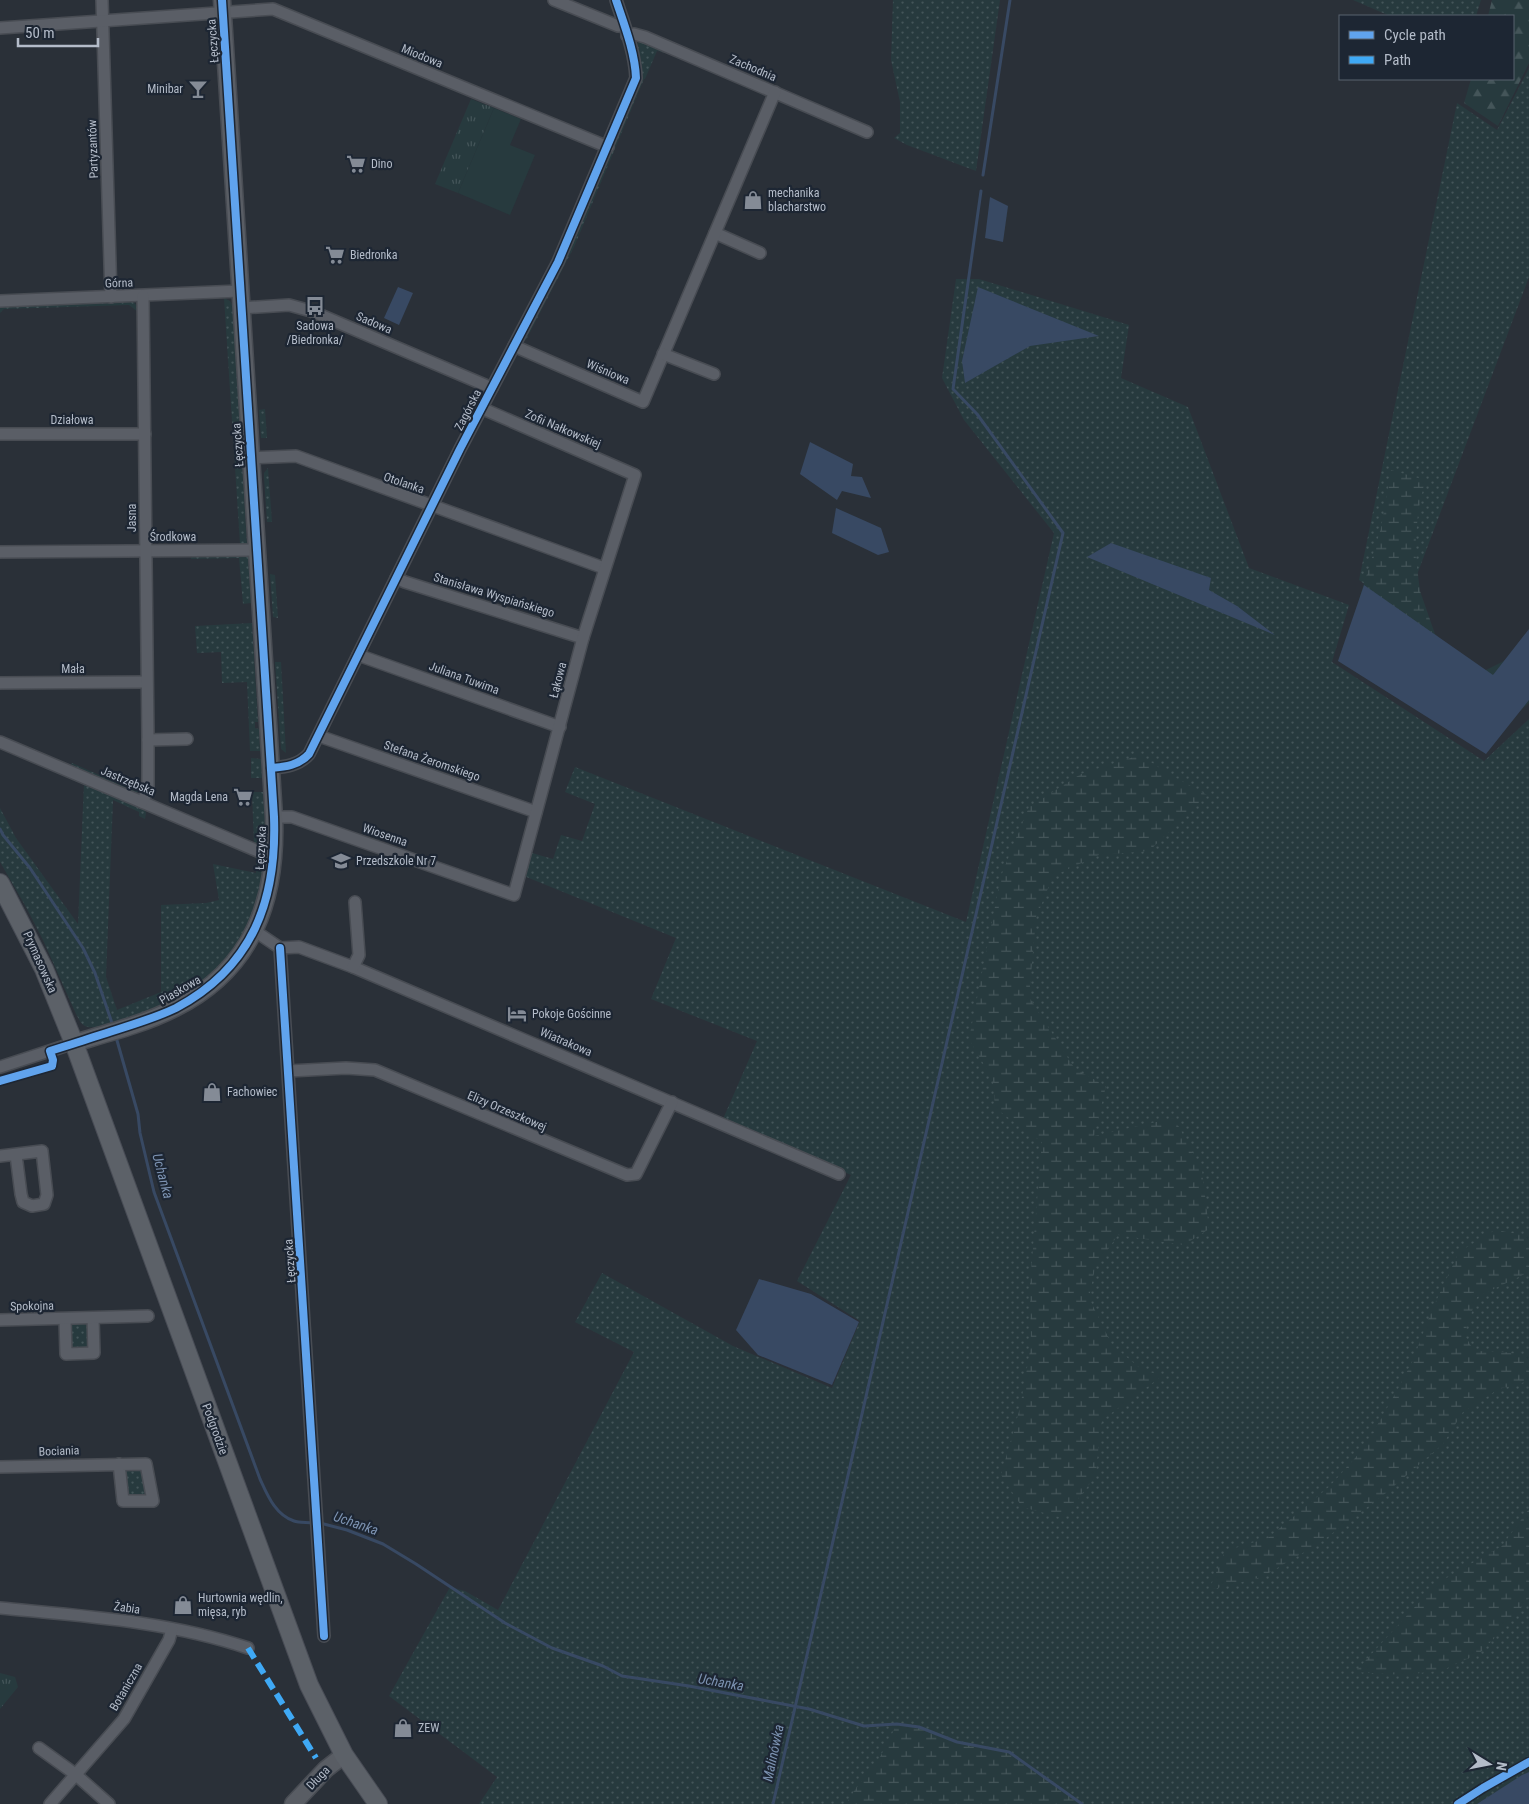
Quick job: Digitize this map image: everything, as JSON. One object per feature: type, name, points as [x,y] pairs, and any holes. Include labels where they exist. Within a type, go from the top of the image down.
[{"type":"main road","name":"Łęczycka","points":[[222,6],[274,817],[274,854],[269,888]]},
{"type":"main road","name":"Prymasowska","points":[[0,883],[44,970],[74,1043]]},
{"type":"main road","name":"Piaskowa","points":[[74,1043],[162,1014],[203,991],[229,968],[255,931],[261,919],[269,888]]},
{"type":"main road","name":"Podgrodzie","points":[[74,1043],[309,1685],[344,1755],[378,1804]]},
{"type":"main road","name":"Długa","points":[[293,1804],[326,1769],[344,1755]]},
{"type":"street","name":"Partyzantów","points":[[102,0],[111,297]]},
{"type":"street","name":"Zachodnia","points":[[554,0],[867,132]]},
{"type":"street","name":"Zagórska","points":[[270,768],[286,767],[304,760],[309,754],[432,505],[558,262],[636,78],[616,0]]},
{"type":"street","name":"Miodowa","points":[[0,28],[103,21],[222,6],[273,9],[608,147]]},
{"type":"street","name":"Wiśniowa","points":[[514,346],[643,402],[775,92]]},
{"type":"street","points":[[715,233],[760,253]]},
{"type":"street","name":"Górna","points":[[0,301],[142,296],[240,300]]},
{"type":"street","name":"Jasna","points":[[142,296],[148,740],[148,790],[142,802]]},
{"type":"street","name":"Sadowa","points":[[240,300],[289,305],[310,311],[492,388]]},
{"type":"street","points":[[663,354],[714,374]]},
{"type":"street","name":"Zofii Nałkowskiej","points":[[482,408],[635,475]]},
{"type":"street","name":"Działowa","points":[[0,434],[145,434]]},
{"type":"street","name":"Otolanka","points":[[250,458],[296,456],[604,568]]},
{"type":"street","name":"Łąkowa","points":[[514,895],[583,638],[635,475]]},
{"type":"street","name":"Środkowa","points":[[0,552],[256,550]]},
{"type":"street","name":"Stanisława Wyspiańskiego","points":[[396,578],[583,638]]},
{"type":"street","name":"Juliana Tuwima","points":[[358,655],[560,727]]},
{"type":"street","name":"Mała","points":[[0,683],[146,682]]},
{"type":"street","name":"Stefana Żeromskiego","points":[[319,736],[536,812]]},
{"type":"street","points":[[148,740],[187,739]]},
{"type":"street","name":"Jastrzębska","points":[[0,742],[260,852],[274,854]]},
{"type":"street","name":"Wiosenna","points":[[274,817],[292,817],[514,895]]},
{"type":"street","points":[[353,967],[359,955],[355,902]]},
{"type":"street","points":[[255,931],[280,948]]},
{"type":"street","name":"Wiatrakowa","points":[[280,948],[299,947],[353,967],[839,1174]]},
{"type":"street","name":"Łęczycka","points":[[280,948],[324,1636]]},
{"type":"street","name":"Piaskowa","points":[[0,1067],[74,1043]]},
{"type":"street","name":"Elizy Orzeszkowej","points":[[289,1071],[346,1068],[375,1070],[627,1175],[636,1174],[672,1102]]},
{"type":"street","points":[[0,1156],[42,1151],[48,1195],[44,1204],[32,1206],[24,1202],[21,1194],[16,1155]]},
{"type":"street","name":"Spokojna","points":[[0,1320],[148,1316]]},
{"type":"street","name":"Spokojna","points":[[64,1319],[66,1354],[94,1353],[93,1318]]},
{"type":"street","name":"Bociania","points":[[0,1467],[120,1464]]},
{"type":"street","name":"Żabia","points":[[0,1608],[127,1621],[223,1640],[248,1648]]},
{"type":"street","name":"Botaniczna","points":[[50,1804],[124,1719],[169,1640],[172,1629]]},
{"type":"street","points":[[39,1748],[75,1774],[109,1804]]},
{"type":"green space","points":[[893,0],[1000,0],[976,171],[907,145],[894,138],[900,133],[900,102],[891,60]]},
{"type":"green space","points":[[1353,0],[1481,0],[1476,15],[1388,15]]},
{"type":"green space","points":[[1492,0],[1529,0],[1529,63],[1498,126],[1464,103],[1471,80],[1514,80],[1514,15],[1488,15]]},
{"type":"green space","points":[[639,41],[671,54],[657,51],[574,247],[526,340],[523,339],[637,89],[636,46]]},
{"type":"green space","points":[[1529,68],[1529,277],[1403,612],[1359,580],[1457,103],[1497,130]]},
{"type":"green space","points":[[471,99],[494,108],[458,193],[435,184]]},
{"type":"green space","points":[[494,108],[521,119],[510,145],[535,155],[510,215],[458,193]]},
{"type":"green space","points":[[956,279],[979,279],[1129,325],[1121,378],[1188,407],[1249,568],[1349,605],[1332,662],[1484,761],[1529,719],[1529,1772],[1477,1804],[479,1804],[497,1777],[389,1696],[450,1587],[465,1591],[498,1610],[634,1352],[575,1322],[602,1273],[733,1346],[832,1388],[860,1321],[797,1281],[851,1175],[723,1119],[757,1041],[651,999],[676,938],[524,876],[532,853],[553,859],[561,835],[582,841],[595,804],[565,792],[575,767],[966,922],[1054,533],[964,420],[942,378]]},
{"type":"green space","points":[[224,298],[230,301],[233,307],[247,544],[240,544]]},
{"type":"green space","points":[[129,301],[136,305],[138,312],[129,305],[4,309],[0,313],[0,306]]},
{"type":"green space","points":[[265,409],[267,438],[261,438],[259,410]]},
{"type":"green space","points":[[268,468],[272,522],[267,522],[264,473]]},
{"type":"green space","points":[[1391,470],[1425,480],[1418,512],[1415,551],[1420,591],[1435,634],[1476,675],[1512,657],[1529,630],[1529,703],[1491,736],[1359,600],[1381,528]]},
{"type":"green space","points":[[243,554],[248,557],[251,603],[243,604],[239,558],[191,559],[191,555]]},
{"type":"green space","points":[[270,574],[275,575],[278,618],[273,617]]},
{"type":"green space","points":[[252,623],[258,722],[255,722],[255,728],[259,729],[260,751],[250,751],[247,682],[222,683],[221,652],[197,653],[195,626]]},
{"type":"green space","points":[[275,662],[281,662],[286,753],[281,749]]},
{"type":"green space","points":[[1140,755],[1207,795],[1149,851],[1099,855],[1053,876],[1036,918],[1029,997],[1075,1069],[1106,1086],[1094,1136],[1174,1118],[1202,1170],[1209,1229],[1184,1245],[1118,1235],[1095,1268],[1089,1298],[1112,1345],[1141,1369],[1162,1376],[1102,1420],[1095,1477],[1063,1518],[1022,1507],[1001,1475],[1020,1408],[1031,1345],[1030,1284],[1042,1142],[995,1108],[993,1080],[969,1039],[1001,876],[1029,807],[1081,774]]},
{"type":"green space","points":[[251,758],[261,759],[262,778],[251,778]]},
{"type":"green space","points":[[72,763],[135,791],[144,786],[134,793],[70,766]]},
{"type":"green space","points":[[84,783],[144,808],[146,813],[145,819],[139,816],[139,812],[113,800],[106,977],[117,1010],[161,992],[161,905],[206,903],[219,900],[213,864],[256,873],[256,857],[264,860],[259,892],[250,921],[240,940],[214,972],[195,988],[174,1000],[143,1013],[98,1027],[88,1027],[79,1020],[43,940],[0,862],[0,808],[16,838],[78,924]]},
{"type":"green space","points":[[252,792],[263,792],[266,839],[264,845],[254,844]]},
{"type":"green space","points":[[1495,1230],[1529,1236],[1529,1272],[1477,1297],[1464,1334],[1474,1351],[1504,1352],[1529,1356],[1529,1381],[1499,1389],[1463,1412],[1443,1444],[1386,1493],[1318,1544],[1262,1577],[1209,1590],[1225,1551],[1268,1538],[1330,1486],[1364,1448],[1413,1360],[1431,1312],[1459,1252]]},
{"type":"green space","points":[[88,1321],[91,1344],[88,1350],[70,1351],[68,1322]]},
{"type":"green space","points":[[128,1469],[141,1469],[143,1471],[146,1492],[144,1496],[129,1496],[125,1482],[125,1475]]},
{"type":"green space","points":[[1529,1509],[1529,1598],[1507,1625],[1480,1653],[1443,1670],[1405,1675],[1355,1672],[1436,1584],[1502,1546]]},
{"type":"green space","points":[[0,1673],[15,1677],[18,1687],[0,1709]]},
{"type":"green space","points":[[897,1724],[919,1727],[957,1742],[1009,1752],[1082,1804],[846,1804],[878,1761]]},
{"type":"water","points":[[990,197],[1008,206],[1003,242],[985,238]]},
{"type":"water","points":[[398,287],[413,293],[399,325],[384,318]]},
{"type":"water","points":[[978,287],[1099,336],[1030,346],[965,383],[962,361]]},
{"type":"water","points":[[810,442],[853,464],[851,476],[862,477],[871,498],[842,491],[837,500],[800,474]]},
{"type":"water","points":[[836,508],[881,528],[889,552],[878,555],[832,533]]},
{"type":"water","points":[[1111,543],[1211,578],[1209,590],[1237,606],[1275,635],[1087,557]]},
{"type":"water","points":[[1364,585],[1493,675],[1529,629],[1529,700],[1486,754],[1338,661]]},
{"type":"water","points":[[759,1279],[811,1294],[859,1322],[832,1385],[758,1355],[736,1330]]},
{"type":"water","points":[[1529,1772],[1529,1804],[1477,1804],[1522,1775]]},
{"type":"waterway","points":[[983,175],[1010,0]]},
{"type":"waterway","name":"Malinówka","points":[[773,1804],[1063,533],[977,414],[953,389],[981,191]]},
{"type":"waterway","name":"Uchanka","points":[[0,829],[30,868],[83,948],[95,973],[113,1026]]},
{"type":"waterway","name":"Uchanka","points":[[116,1037],[138,1114],[140,1133],[154,1192],[260,1479],[272,1503],[282,1514],[296,1522],[313,1523]]},
{"type":"waterway","name":"Uchanka","points":[[320,1523],[347,1530],[383,1544],[505,1623],[552,1648],[603,1666],[622,1676],[689,1686],[809,1709],[864,1726],[897,1724],[919,1727],[957,1742],[1009,1752],[1082,1804]]},
{"type":"marked path","points":[[248,1648],[316,1758]]},
{"type":"cycle path","points":[[0,1081],[52,1066],[53,1060],[50,1051],[157,1016],[176,1008],[202,991],[224,973],[242,951],[255,928],[265,903],[271,876],[274,847],[274,817],[222,0]]},
{"type":"cycle path","points":[[271,768],[292,765],[301,761],[309,754],[460,449],[558,262],[636,78],[626,28],[616,0]]},
{"type":"cycle path","points":[[280,948],[324,1636]]},
{"type":"cycle path","points":[[1458,1804],[1529,1762]]},
{"type":"place","name":"Minibar","points":[[198,89]]},
{"type":"place","name":"Dino","points":[[356,164]]},
{"type":"place","name":"mechanika blacharstwo","points":[[753,200]]},
{"type":"place","name":"Biedronka","points":[[335,255]]},
{"type":"place","name":"Sadowa /Biedronka/","points":[[315,306]]},
{"type":"place","name":"Magda Lena","points":[[243,797]]},
{"type":"place","name":"Przedszkole Nr 7","points":[[341,861]]},
{"type":"place","name":"Pokoje Gościnne","points":[[517,1014]]},
{"type":"place","name":"Fachowiec","points":[[212,1092]]},
{"type":"place","name":"Hurtownia wędlin, mięsa, ryb","points":[[183,1605]]},
{"type":"place","name":"ZEW","points":[[403,1728]]}]
